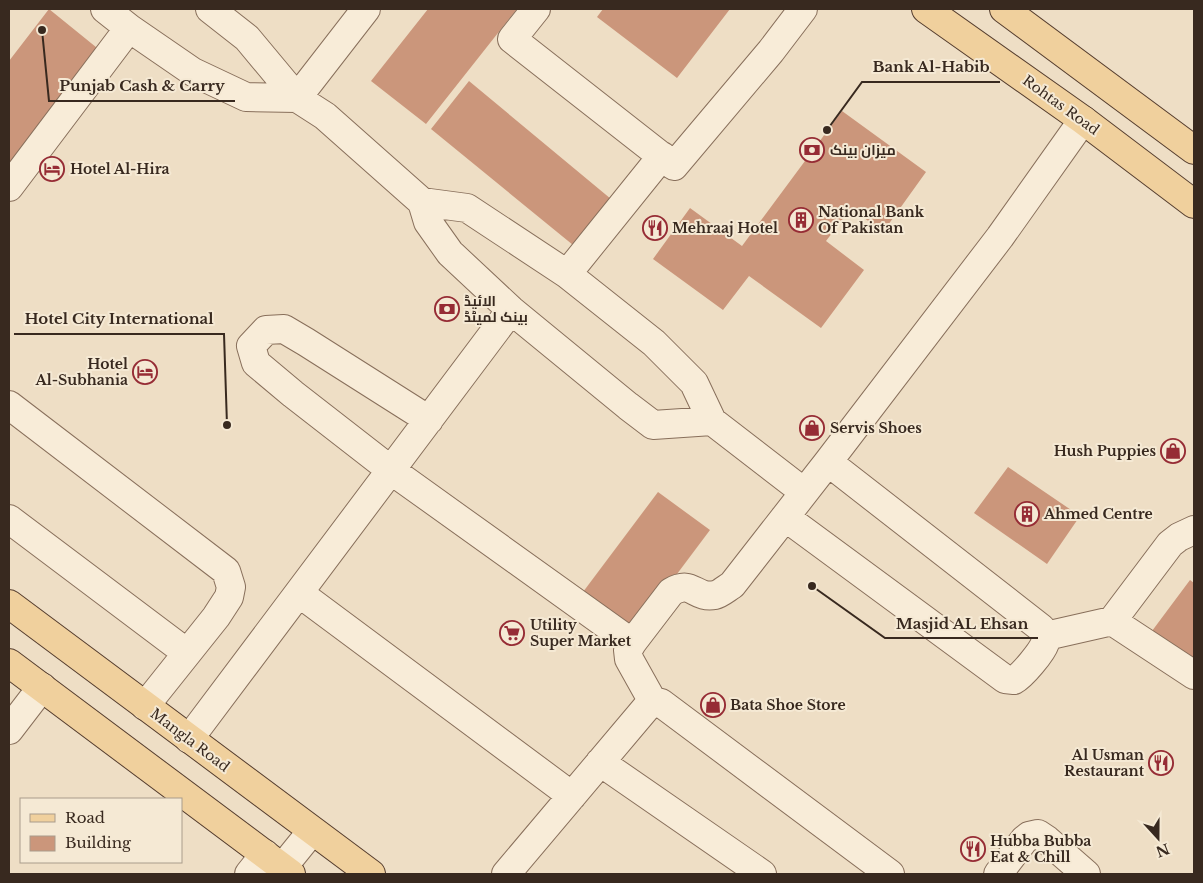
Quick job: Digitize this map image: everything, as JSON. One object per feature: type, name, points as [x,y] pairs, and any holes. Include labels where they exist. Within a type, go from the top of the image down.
[{"type":"main road","name":"Rohtas Road","points":[[926,9],[1083,120],[1194,204]]},
{"type":"main road","points":[[1004,9],[1194,150]]},
{"type":"main road","name":"Mangla Road","points":[[9,604],[372,874]]},
{"type":"main road","points":[[9,663],[272,868]]},
{"type":"street","points":[[105,9],[193,72],[246,97],[297,98]]},
{"type":"street","points":[[210,9],[246,38],[297,98],[325,116],[422,202],[428,222],[450,253],[511,310],[653,425],[712,421]]},
{"type":"street","points":[[297,98],[366,9]]},
{"type":"street","points":[[536,9],[512,38],[674,166],[771,51],[803,9]]},
{"type":"street","points":[[9,187],[129,28]]},
{"type":"street","points":[[653,702],[629,659],[628,650],[632,643],[670,592],[679,587],[690,587],[699,594],[716,595],[732,585],[1000,237],[1083,120]]},
{"type":"street","points":[[567,274],[662,156]]},
{"type":"street","points":[[422,202],[467,208],[567,274],[654,343],[694,383],[712,421],[804,492]]},
{"type":"street","points":[[189,739],[511,310]]},
{"type":"street","points":[[429,420],[284,329],[266,330],[251,346],[256,363],[293,394],[392,470],[632,643]]},
{"type":"street","points":[[9,405],[226,571],[231,587],[228,597],[216,617],[145,706]]},
{"type":"street","points":[[785,517],[1005,679],[1014,680],[1021,676],[1045,644],[1046,636],[1041,628],[828,462]]},
{"type":"street","points":[[9,519],[187,653]]},
{"type":"street","points":[[1046,636],[1112,621],[1170,544],[1179,537],[1194,530]]},
{"type":"street","points":[[299,593],[572,796]]},
{"type":"street","points":[[1112,621],[1194,675]]},
{"type":"street","points":[[9,730],[42,687]]},
{"type":"street","points":[[506,874],[653,702],[661,703],[876,870]]},
{"type":"street","points":[[600,762],[762,874]]},
{"type":"street","points":[[272,868],[312,831]]},
{"type":"street","points":[[998,874],[1024,840],[1029,836],[1038,834],[1086,874]]},
{"type":"building","points":[[49,9],[107,56],[9,177],[9,61]]},
{"type":"building","points":[[428,9],[517,9],[426,124],[371,81]]},
{"type":"building","points":[[603,9],[730,9],[677,78],[597,17]]},
{"type":"building","points":[[469,81],[611,199],[573,245],[431,129]]},
{"type":"building","name":"National Bank Of Pakistan","points":[[842,111],[926,172],[883,232],[851,208],[826,241],[864,270],[821,328],[749,276],[723,310],[653,259],[690,208],[742,246]]},
{"type":"building","name":"Ahmed Centre","points":[[1008,467],[1080,516],[1047,564],[974,513]]},
{"type":"building","points":[[658,492],[710,530],[632,634],[580,596]]},
{"type":"building","points":[[1190,580],[1194,583],[1194,662],[1152,631]]},
{"type":"place","name":"Punjab Cash & Carry","points":[[42,30]]},
{"type":"place","name":"Bank Al-Habib","points":[[827,130]]},
{"type":"place","name":"میزان بینک","points":[[812,150]]},
{"type":"place","name":"Hotel Al-Hira","points":[[52,169]]},
{"type":"place","name":"National Bank Of Pakistan","points":[[801,220]]},
{"type":"place","name":"Mehraaj Hotel","points":[[655,228]]},
{"type":"place","name":"الائیڈ بینک لمیٹڈ","points":[[447,309]]},
{"type":"place","name":"Hotel Al-Subhania","points":[[145,372]]},
{"type":"place","name":"Hotel City International","points":[[227,425]]},
{"type":"place","name":"Servis Shoes","points":[[812,428]]},
{"type":"place","name":"Hush Puppies","points":[[1173,451]]},
{"type":"place","name":"Ahmed Centre","points":[[1027,514]]},
{"type":"place","name":"Masjid AL Ehsan","points":[[812,586]]},
{"type":"place","name":"Utility Super Market","points":[[512,633]]},
{"type":"place","name":"Bata Shoe Store","points":[[713,705]]},
{"type":"place","name":"Al Usman Restaurant","points":[[1161,763]]},
{"type":"place","name":"Hubba Bubba Eat & Chill","points":[[973,849]]}]
